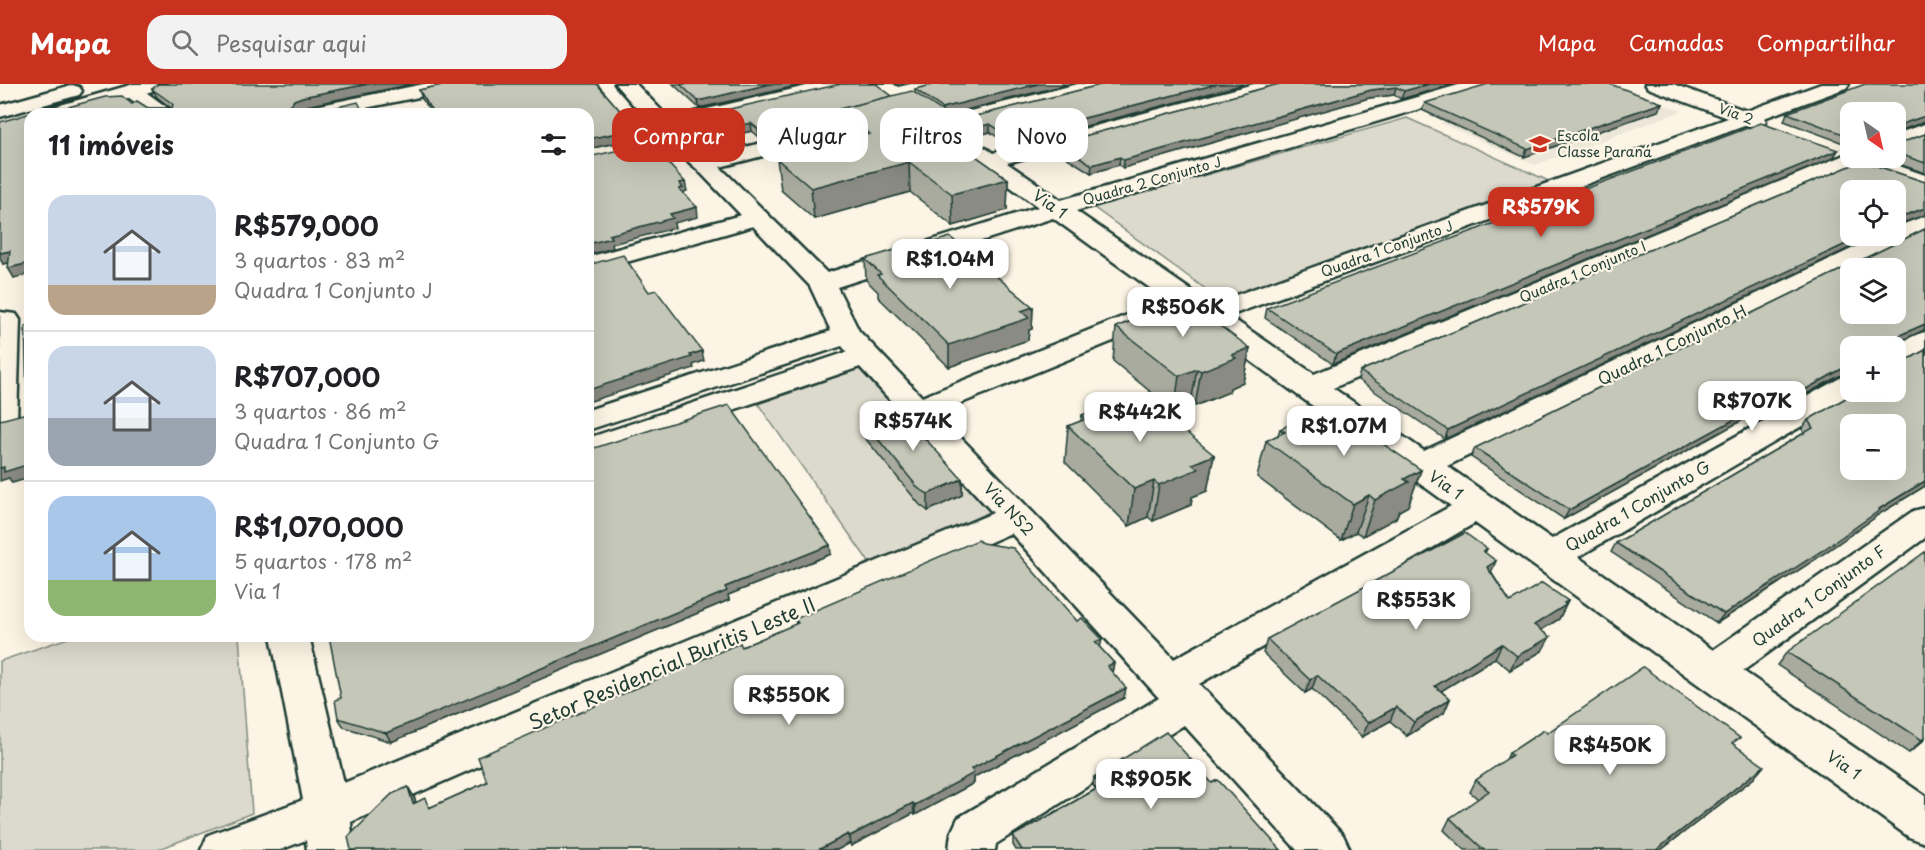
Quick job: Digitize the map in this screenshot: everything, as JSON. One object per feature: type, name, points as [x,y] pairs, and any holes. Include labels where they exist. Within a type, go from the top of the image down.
[{"type":"street","points":[[0,111],[97,84]]},
{"type":"street","points":[[71,108],[156,84]]},
{"type":"street","points":[[337,108],[453,84]]},
{"type":"street","points":[[736,108],[841,84]]},
{"type":"street","points":[[907,103],[935,84]]},
{"type":"street","points":[[705,164],[907,103],[1102,84]]},
{"type":"street","points":[[989,161],[1276,84]]},
{"type":"street","name":"Quadra 2 Conjunto J","points":[[822,283],[1056,209],[1483,84]]},
{"type":"street","name":"Via 2","points":[[1655,84],[1779,129]]},
{"type":"street","name":"Quadra 1 Conjunto J","points":[[916,410],[1196,308],[1748,118],[1839,84]]},
{"type":"street","name":"Via NS2","points":[[631,85],[664,140],[705,164],[822,283],[857,345],[1178,692],[1328,850]]},
{"type":"street","points":[[132,91],[157,108]]},
{"type":"street","points":[[405,95],[413,108]]},
{"type":"street","name":"Via 1","points":[[907,103],[1925,822]]},
{"type":"street","points":[[0,128],[24,122]]},
{"type":"street","points":[[1906,138],[1925,130]]},
{"type":"street","points":[[1830,148],[1840,151]]},
{"type":"street","name":"Quadra 1 Conjunto I","points":[[1309,387],[1840,166]]},
{"type":"street","points":[[1885,168],[1925,183]]},
{"type":"street","points":[[594,263],[756,218]]},
{"type":"street","name":"Quadra 1 Conjunto H","points":[[1420,466],[1925,224]]},
{"type":"street","points":[[0,320],[6,320],[10,418]]},
{"type":"street","points":[[1906,352],[1925,341]]},
{"type":"street","points":[[594,418],[857,345]]},
{"type":"street","points":[[594,447],[857,345]]},
{"type":"street","name":"Quadra 1 Conjunto G","points":[[1549,557],[1840,390]]},
{"type":"street","points":[[972,850],[975,833],[1178,692],[1477,506]]},
{"type":"street","name":"Setor Residencial Buritis Leste II","points":[[224,850],[329,830],[1016,517]]},
{"type":"street","name":"Quadra 1 Conjunto F","points":[[1712,672],[1925,520]]},
{"type":"street","points":[[291,642],[329,830]]},
{"type":"shaded area","name":"Escola Classe Paraná","points":[[1556,84],[1607,84],[1682,111],[1535,165],[1440,123]]},
{"type":"shaded area","points":[[1407,118],[1551,182],[1222,301],[1093,207]]},
{"type":"shaded area","points":[[859,369],[994,510],[871,565],[758,404]]},
{"type":"shaded area","points":[[56,642],[239,642],[252,813],[157,850],[0,850],[0,661]]},
{"type":"building","points":[[158,84],[368,84],[302,97],[294,100],[290,106],[292,108],[172,108],[173,104],[152,89]]},
{"type":"building","points":[[447,84],[597,84],[618,108],[612,108],[612,134],[594,138],[594,108],[430,108],[419,90]]},
{"type":"building","points":[[680,84],[770,84],[698,101]]},
{"type":"building","points":[[841,84],[876,84],[892,96],[843,108],[757,108],[757,128],[751,123],[745,124],[745,108],[734,108]]},
{"type":"building","points":[[936,84],[1038,84],[942,108],[915,89]]},
{"type":"building","points":[[1104,84],[1217,84],[1088,117],[1088,108],[1008,108]]},
{"type":"building","points":[[1279,84],[1429,84],[1404,91],[1396,87],[1371,90],[1124,160],[1120,157],[1092,165],[1087,162],[1088,135]]},
{"type":"building","name":"Escola Classe Paraná","points":[[1488,84],[1610,84],[1662,103],[1527,149],[1425,103]]},
{"type":"building","points":[[1865,84],[1925,84],[1925,116],[1906,123],[1906,102],[1840,102],[1840,133],[1787,113]]},
{"type":"building","points":[[912,91],[937,108],[880,108],[880,162],[909,162],[811,188],[781,162],[868,162],[868,135],[870,134],[868,132],[868,108],[843,108]]},
{"type":"building","points":[[122,96],[132,104],[137,101],[148,108],[48,108],[68,107],[105,97]]},
{"type":"building","points":[[358,102],[361,108],[333,108]]},
{"type":"building","points":[[995,111],[995,127],[990,124],[983,126],[983,114]]},
{"type":"building","points":[[24,115],[24,264],[8,268],[10,251],[0,253],[0,122]]},
{"type":"building","points":[[1761,123],[1838,150],[1336,354],[1267,308]]},
{"type":"building","points":[[1925,134],[1925,163],[1906,156],[1906,141]]},
{"type":"building","points":[[612,152],[612,162],[667,162],[685,182],[679,183],[683,188],[679,189],[697,207],[670,214],[673,218],[609,235],[611,238],[594,242],[594,156]]},
{"type":"building","points":[[983,161],[1008,179],[952,194],[909,162]]},
{"type":"building","points":[[1845,168],[1883,168],[1925,182],[1925,208],[1906,215],[1906,180],[1840,180],[1842,246],[1448,430],[1360,371]]},
{"type":"building","points":[[1925,229],[1925,324],[1900,336],[1840,336],[1840,370],[1794,396],[1790,389],[1569,510],[1475,448],[1840,270],[1840,324],[1906,324],[1906,258],[1865,258],[1890,246],[1906,246],[1906,238]]},
{"type":"building","points":[[950,237],[1033,307],[1021,311],[1029,318],[949,345],[877,275],[881,274],[865,259],[895,250],[898,253]]},
{"type":"building","points":[[623,255],[649,292],[656,290],[702,351],[690,355],[692,357],[594,388],[594,263]]},
{"type":"building","points":[[1186,301],[1250,348],[1232,355],[1236,358],[1201,371],[1197,369],[1179,376],[1116,327],[1134,320],[1131,317],[1165,305],[1168,308]]},
{"type":"building","points":[[1925,350],[1925,481],[1879,509],[1823,550],[1724,614],[1616,543],[1813,428],[1808,420],[1840,401],[1906,402],[1906,359]]},
{"type":"building","points":[[1143,397],[1214,455],[1192,464],[1198,469],[1159,485],[1154,481],[1134,489],[1068,426],[1086,419],[1082,415],[1118,401],[1123,404]]},
{"type":"building","points":[[729,405],[830,545],[725,587],[727,591],[386,733],[338,718],[335,700],[341,698],[330,642],[594,642],[594,448]]},
{"type":"building","points":[[899,410],[962,479],[928,494],[919,489],[864,422]]},
{"type":"building","points":[[1334,410],[1421,470],[1404,479],[1409,482],[1375,500],[1369,495],[1353,504],[1266,441],[1285,432],[1280,429],[1313,413],[1319,417]]},
{"type":"building","points":[[24,414],[24,466],[4,472],[4,467],[0,468],[0,420]]},
{"type":"building","points":[[1465,533],[1487,549],[1483,551],[1496,561],[1487,567],[1510,602],[1542,583],[1568,601],[1564,603],[1566,605],[1534,625],[1550,637],[1517,656],[1502,644],[1435,686],[1450,699],[1414,722],[1396,707],[1368,723],[1317,675],[1310,680],[1267,639]]},
{"type":"building","points":[[978,540],[982,543],[1013,548],[1077,621],[1082,618],[1102,639],[1095,642],[1114,663],[1107,666],[1126,688],[971,769],[974,773],[915,805],[913,803],[818,850],[351,850],[348,837],[392,794],[408,787],[413,804],[425,798],[429,808],[487,782],[478,757],[740,643],[742,647],[798,623],[795,619]]},
{"type":"building","points":[[1925,552],[1925,737],[1922,740],[1787,652]]},
{"type":"building","points":[[1643,667],[1740,738],[1732,743],[1764,766],[1656,850],[1484,850],[1450,818],[1489,791],[1476,780],[1512,755],[1509,753],[1544,730],[1547,733]]},
{"type":"building","points":[[1166,732],[1212,783],[1218,780],[1281,850],[1022,850],[1013,836],[1102,786],[1094,777]]},
{"type":"place","name":"Escola Classe Paraná","points":[[1540,144]]}]
